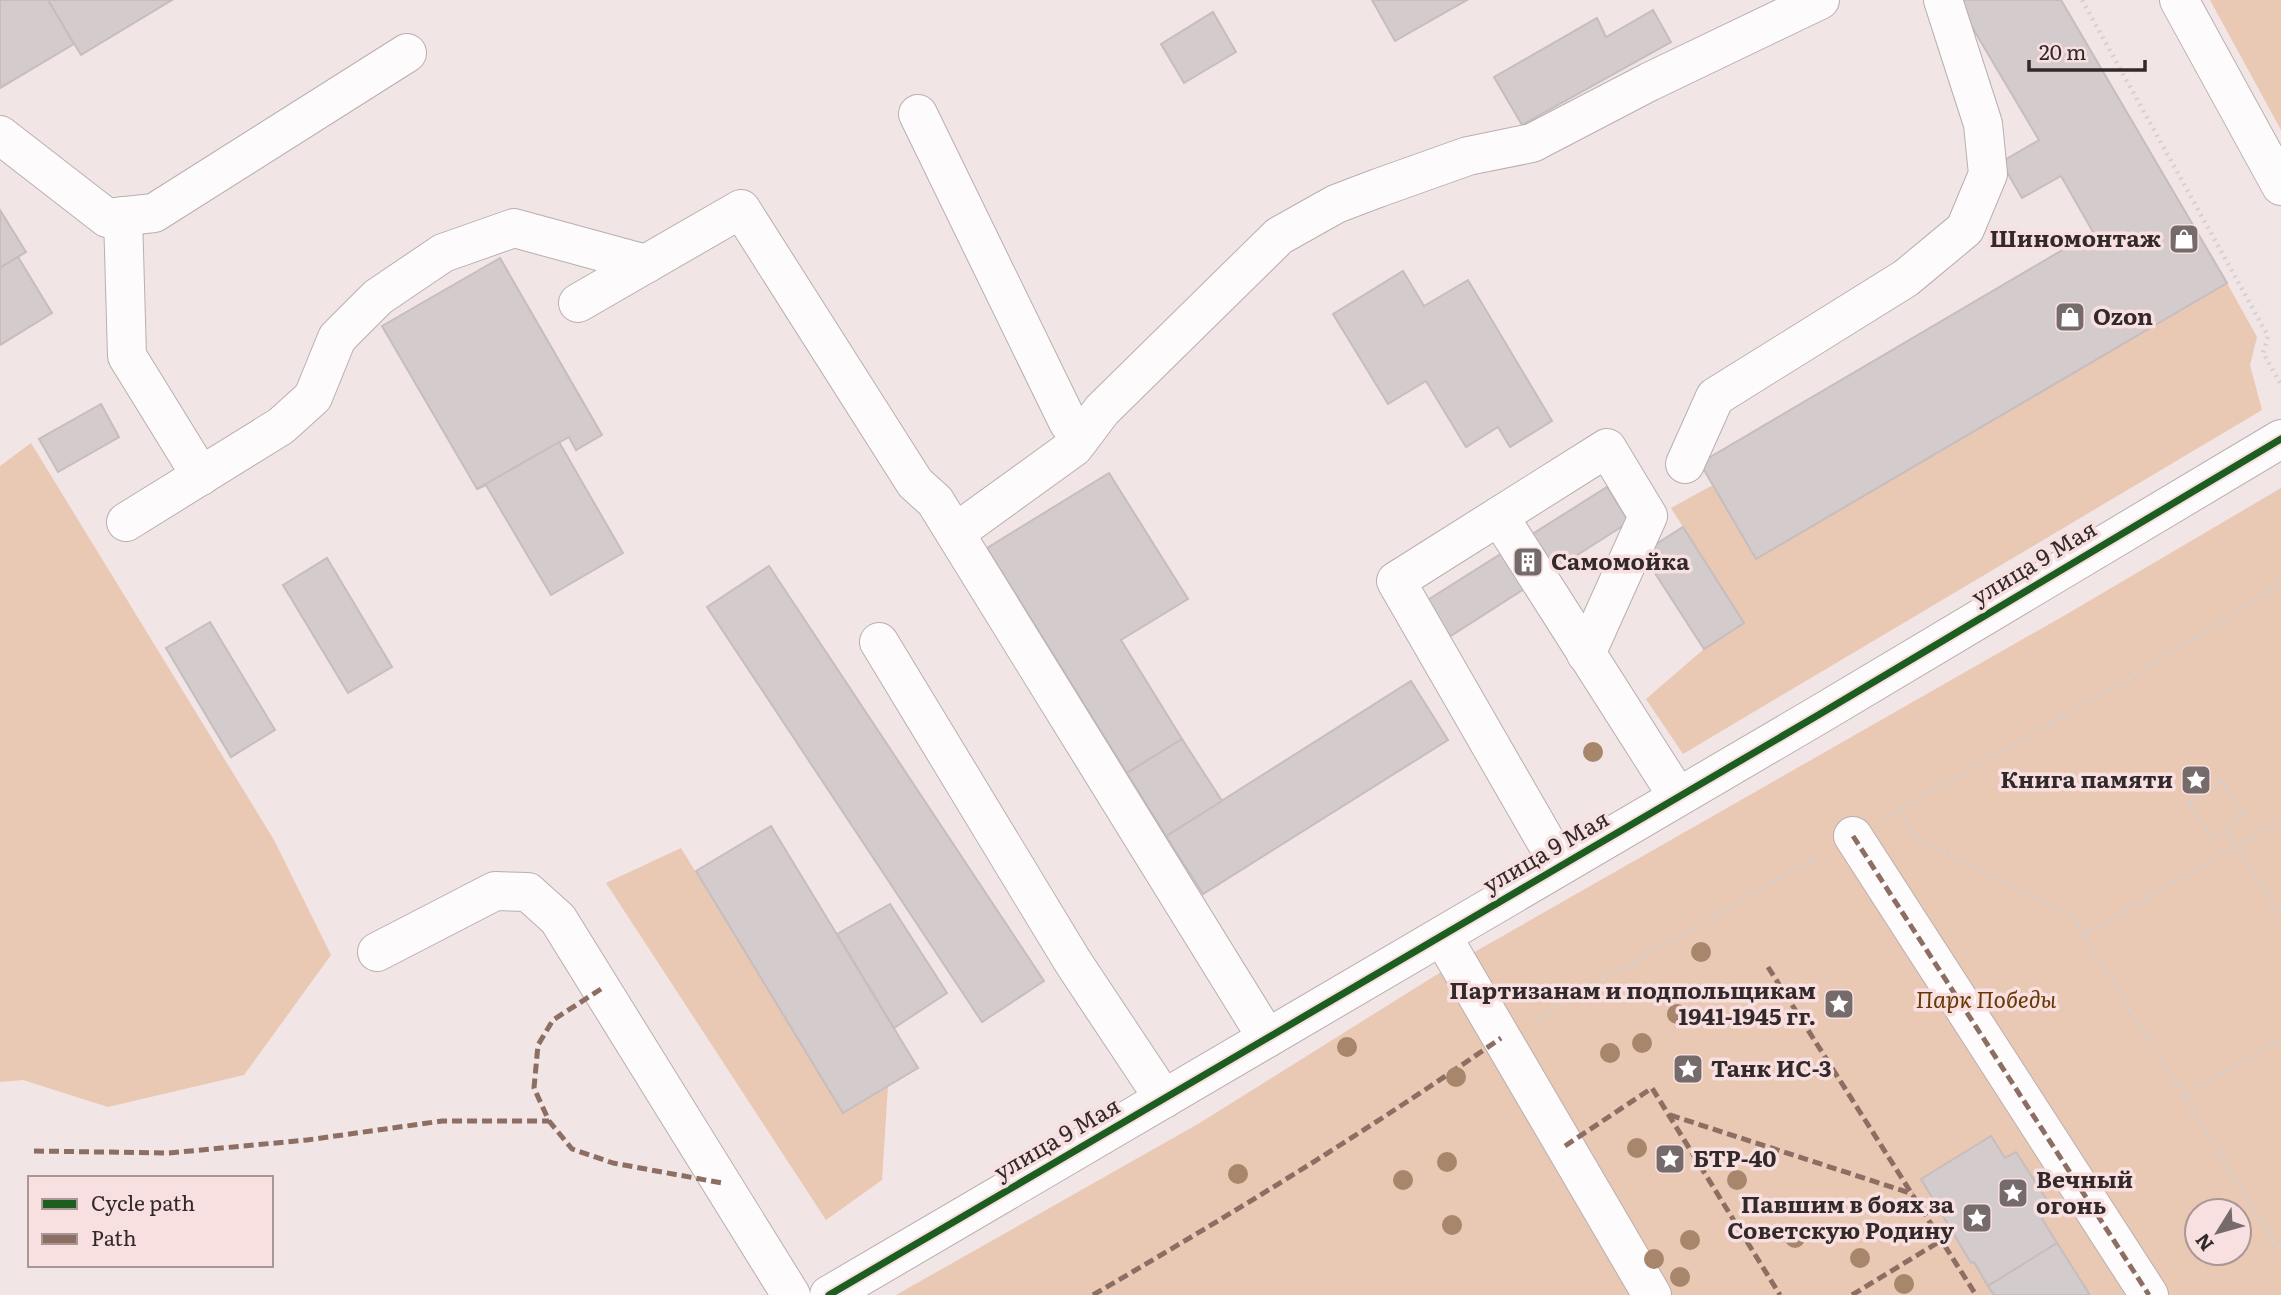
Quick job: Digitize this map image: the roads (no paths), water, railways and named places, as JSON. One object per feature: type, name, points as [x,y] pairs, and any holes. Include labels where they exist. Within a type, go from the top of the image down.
[{"type":"street","points":[[955,533],[1074,447],[1102,410],[1279,236],[1336,204],[1378,188],[1468,156],[1532,143],[1649,82],[1819,0]]},
{"type":"street","points":[[1685,464],[1715,397],[1906,278],[1965,229],[1988,174],[1983,124],[1943,0]]},
{"type":"street","points":[[2179,0],[2281,186]]},
{"type":"street","points":[[0,135],[107,218],[154,213],[407,53]]},
{"type":"street","points":[[918,114],[1068,422],[1080,439]]},
{"type":"street","points":[[578,303],[741,209],[915,483],[935,501],[1267,1038]]},
{"type":"street","points":[[123,216],[127,356],[201,477]]},
{"type":"street","points":[[126,522],[281,426],[313,397],[337,338],[378,297],[443,253],[514,229],[646,264]]},
{"type":"street","name":"улица 9 Мая","points":[[829,1295],[1678,797],[2281,439]]},
{"type":"street","points":[[1560,866],[1396,581],[1607,447],[1648,516],[1586,654]]},
{"type":"street","points":[[1499,516],[1678,797]]},
{"type":"street","points":[[879,642],[1073,962],[1164,1099]]},
{"type":"street","points":[[1853,836],[2149,1295]]},
{"type":"street","points":[[377,952],[495,891],[528,892],[558,919],[791,1295]]},
{"type":"street","points":[[1442,936],[1652,1295]]},
{"type":"place","name":"Шиномонтаж","points":[[2184,239]]},
{"type":"place","name":"Ozon","points":[[2070,317]]},
{"type":"place","name":"Самомойка","points":[[1528,562]]},
{"type":"place","name":"Книга памяти","points":[[2196,780]]},
{"type":"place","name":"Партизанам и подпольщикам 1941-1945 гг.","points":[[1839,1004]]},
{"type":"place","name":"Танк ИС-3","points":[[1688,1069]]},
{"type":"place","name":"БТР-40","points":[[1670,1159]]},
{"type":"place","name":"Вечный огонь","points":[[2013,1193]]},
{"type":"place","name":"Павшим в боях за Советскую Родину","points":[[1977,1218]]},
{"type":"park label","name":"Парк Победы","points":[[1986,1000]]}]
